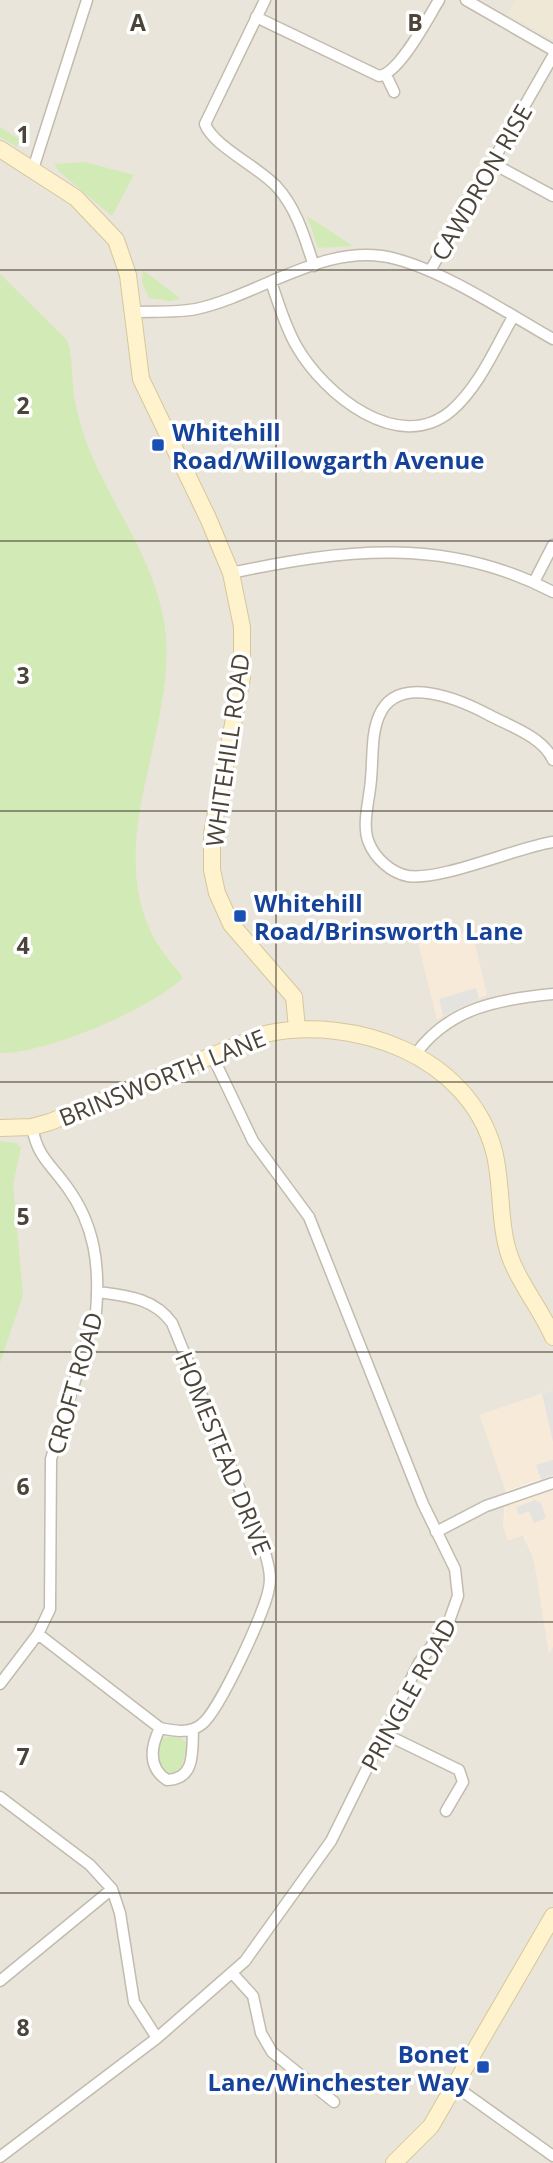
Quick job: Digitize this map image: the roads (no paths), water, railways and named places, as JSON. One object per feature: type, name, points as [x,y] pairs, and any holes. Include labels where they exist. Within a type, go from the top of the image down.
[{"type":"street","points":[[33,169],[87,0]]},
{"type":"street","points":[[265,0],[205,124],[211,137],[246,159],[280,190],[291,205],[314,266]]},
{"type":"street","points":[[256,18],[369,74],[386,75],[397,64],[439,0]]},
{"type":"street","points":[[466,0],[553,50]]},
{"type":"street","name":"CAWDRON RISE","points":[[430,271],[553,56]]},
{"type":"street","points":[[386,75],[394,92]]},
{"type":"street","name":"WHITEHILL ROAD","points":[[0,149],[76,198],[116,240],[128,275],[141,379],[213,528],[231,573],[242,626],[242,677],[212,834],[212,870],[217,893],[231,924],[294,997],[297,1028]]},
{"type":"street","points":[[492,163],[553,196]]},
{"type":"street","points":[[132,312],[195,309],[314,266],[361,255],[395,258],[430,271],[553,339]]},
{"type":"street","points":[[271,282],[292,337],[310,367],[363,413],[406,427],[433,422],[463,398],[513,317]]},
{"type":"street","points":[[534,582],[553,545]]},
{"type":"street","points":[[231,573],[332,555],[384,551],[426,553],[473,560],[534,582],[553,592]]},
{"type":"street","points":[[553,760],[542,744],[454,698],[422,692],[398,698],[385,707],[376,727],[366,828],[367,840],[373,852],[394,871],[422,877],[553,842]]},
{"type":"street","points":[[415,1055],[444,1023],[461,1014],[514,998],[553,994]]},
{"type":"street","name":"BRINSWORTH LANE","points":[[0,1128],[32,1127],[211,1054],[265,1034],[297,1028],[354,1032],[415,1055],[449,1079],[477,1112],[486,1129],[498,1170],[510,1256],[553,1337]]},
{"type":"street","name":"PRINGLE ROAD","points":[[0,2157],[157,2038],[233,1974],[318,1864],[419,1663],[455,1610],[458,1596],[455,1569],[436,1532],[309,1217],[253,1142],[211,1054]]},
{"type":"street","name":"CROFT ROAD","points":[[0,1684],[38,1634],[45,1622],[52,1597],[51,1459],[96,1312],[98,1292],[96,1253],[86,1220],[66,1185],[40,1157],[32,1127]]},
{"type":"street","name":"HOMESTEAD DRIVE","points":[[98,1292],[142,1299],[155,1306],[172,1323],[269,1564],[270,1586],[258,1620],[217,1704],[208,1718],[193,1729]]},
{"type":"street","points":[[436,1532],[486,1506],[553,1483]]},
{"type":"street","points":[[38,1634],[160,1728],[172,1731],[193,1729],[190,1769],[184,1775],[167,1780],[160,1776],[153,1760],[153,1742],[160,1728]]},
{"type":"street","points":[[383,1732],[459,1770],[463,1782],[446,1811]]},
{"type":"street","points":[[0,1797],[90,1865],[112,1889],[120,1913],[134,2002],[157,2038]]},
{"type":"street","points":[[0,1981],[112,1889]]},
{"type":"street","points":[[394,2163],[431,2126],[553,1916]]},
{"type":"street","points":[[233,1974],[253,1996],[261,2033],[272,2052],[334,2102]]},
{"type":"street","points":[[455,2086],[553,2156]]},
{"type":"place","name":"Whitehill Road/Willowgarth Avenue","points":[[158,445]]},
{"type":"place","name":"Whitehill Road/Brinsworth Lane","points":[[240,916]]},
{"type":"place","name":"Bonet Lane/Winchester Way","points":[[483,2067]]}]
